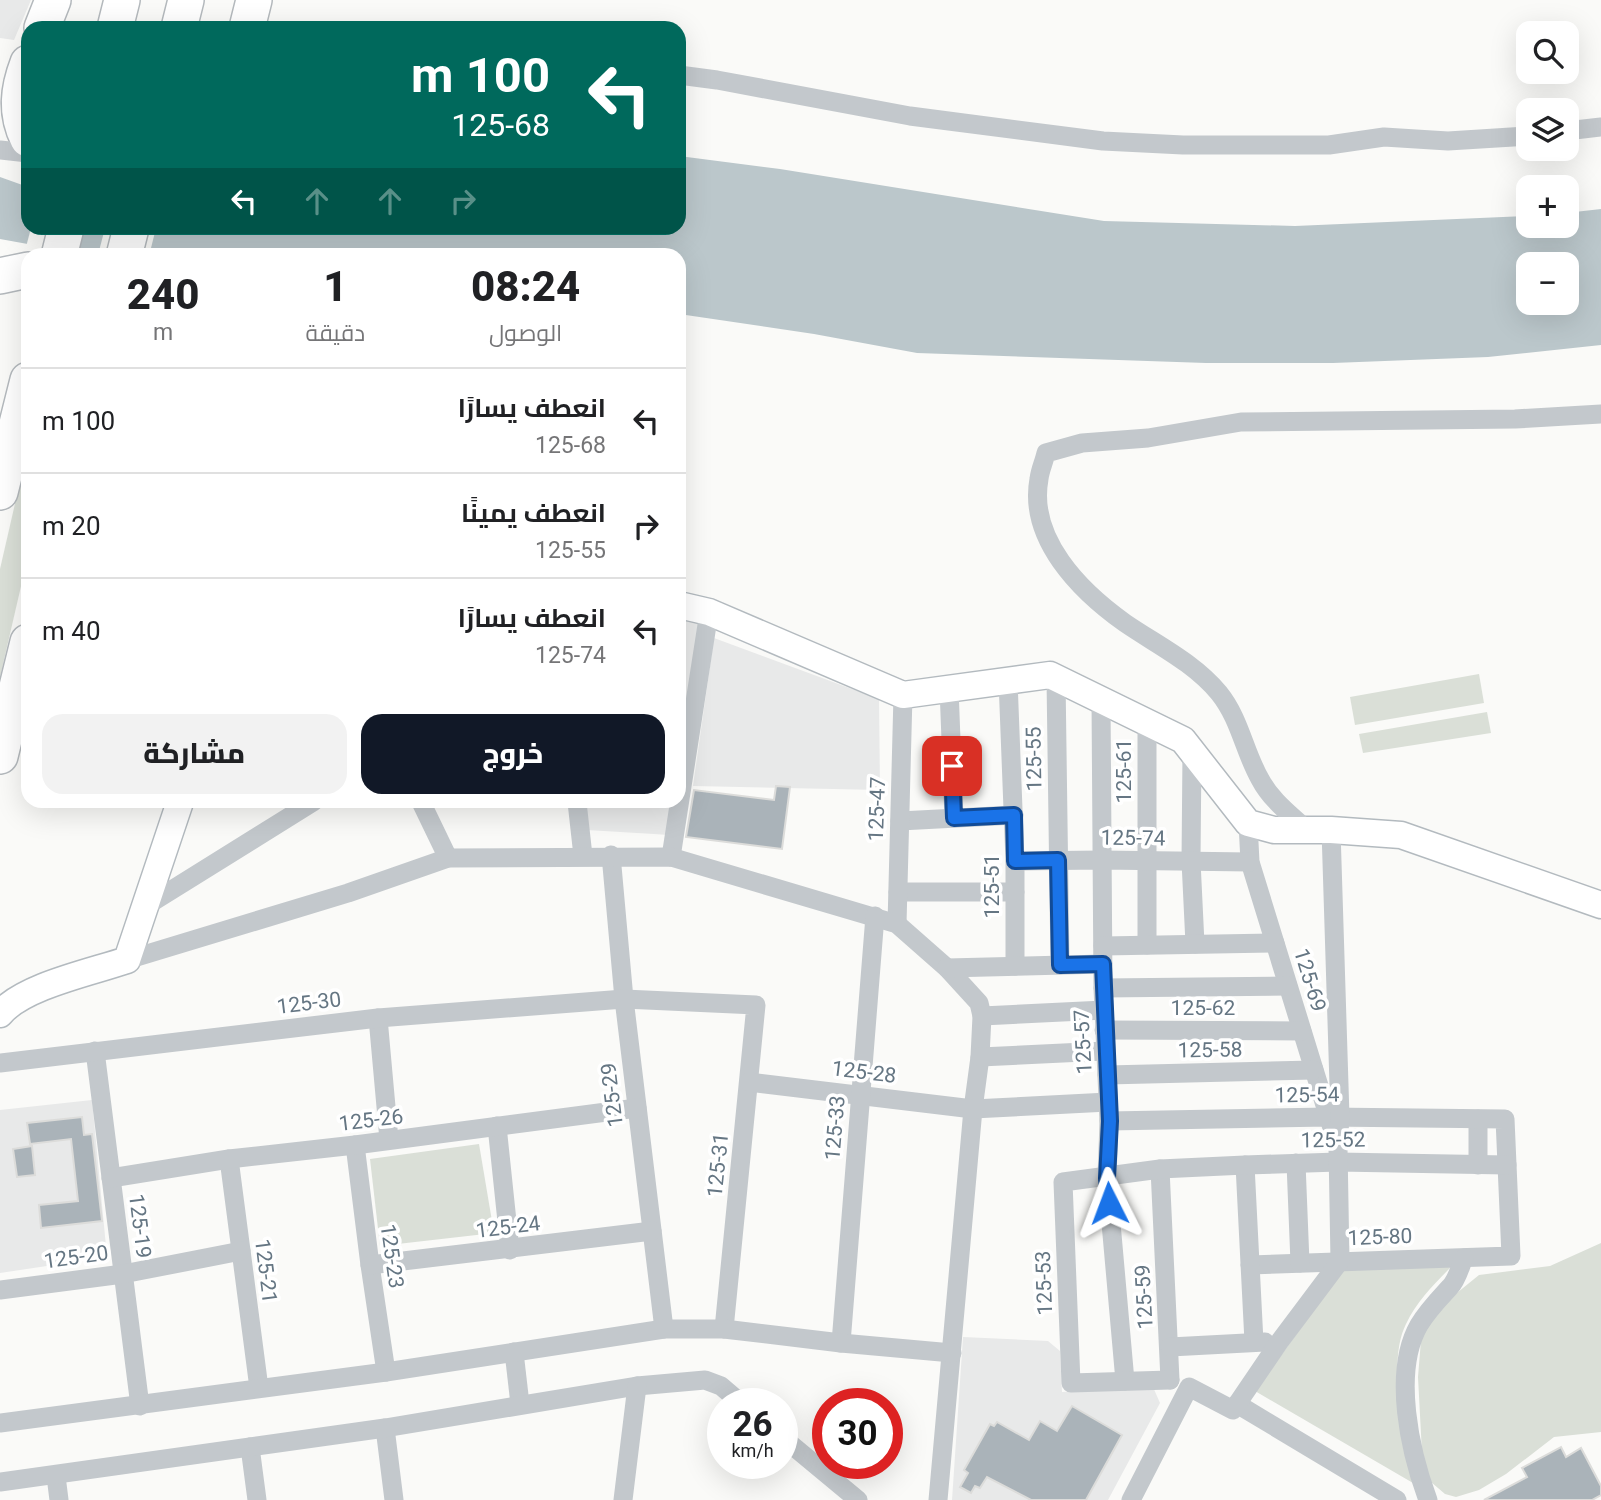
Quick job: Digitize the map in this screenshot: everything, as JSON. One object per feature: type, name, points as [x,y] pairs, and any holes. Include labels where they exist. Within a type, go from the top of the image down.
[{"type":"highway","points":[[45,21],[53,0]]},
{"type":"highway","points":[[117,21],[122,0]]},
{"type":"highway","points":[[181,21],[186,0]]},
{"type":"highway","points":[[249,21],[254,0]]},
{"type":"highway","points":[[21,83],[18,105],[21,119]]},
{"type":"highway","points":[[0,492],[21,408]]},
{"type":"highway","points":[[0,756],[21,669]]},
{"type":"highway","points":[[10,712],[21,684]]},
{"type":"street","points":[[686,76],[910,116],[1103,141],[1183,145],[1329,145],[1384,137],[1461,141],[1516,137]]},
{"type":"street","points":[[1579,130],[1601,127]]},
{"type":"street","points":[[0,150],[21,152]]},
{"type":"street","points":[[1319,830],[1281,806],[1260,780],[1232,712],[1206,679],[1191,665],[1103,606],[1065,566],[1049,543],[1039,512],[1038,479],[1046,453],[1082,443],[1148,438],[1241,422],[1515,419],[1601,414]]},
{"type":"street","points":[[686,607],[709,612],[903,695],[1050,675],[1183,740],[1248,823],[1274,830],[1401,835],[1601,905]]},
{"type":"street","points":[[686,760],[709,612]]},
{"type":"street","name":"125-55","points":[[1056,678],[1060,965]]},
{"type":"street","name":"125-51","points":[[1008,680],[1014,815],[1015,965]]},
{"type":"street","points":[[949,688],[954,818]]},
{"type":"street","name":"125-47","points":[[897,924],[903,695]]},
{"type":"street","name":"125-57","points":[[1101,700],[1103,988],[1109,1112],[1107,1178],[1125,1381]]},
{"type":"street","name":"125-61","points":[[1146,722],[1147,945]]},
{"type":"street","points":[[1192,752],[1191,861],[1195,944]]},
{"type":"street","points":[[127,960],[183,808]]},
{"type":"street","points":[[146,906],[303,808]]},
{"type":"street","points":[[424,808],[448,858]]},
{"type":"street","points":[[578,808],[583,856]]},
{"type":"street","points":[[671,857],[679,808]]},
{"type":"street","points":[[900,821],[1014,815]]},
{"type":"street","name":"125-69","points":[[1248,823],[1250,862],[1314,1070],[1334,1117],[1338,1155],[1340,1261]]},
{"type":"street","points":[[1319,830],[1334,1117]]},
{"type":"street","points":[[0,1014],[31,991],[348,893],[448,858],[611,855],[671,857],[897,924],[947,968],[979,1003],[982,1016],[938,1500]]},
{"type":"street","name":"125-29","points":[[611,855],[624,999],[664,1329]]},
{"type":"street","name":"125-74","points":[[1015,861],[1250,862]]},
{"type":"street","points":[[898,892],[1015,892]]},
{"type":"street","name":"125-33","points":[[841,1343],[875,916]]},
{"type":"street","points":[[947,968],[1060,965],[1147,945],[1275,943]]},
{"type":"street","points":[[1103,988],[1288,986]]},
{"type":"street","name":"125-30","points":[[0,1063],[378,1018],[624,999],[756,1005]]},
{"type":"street","name":"125-31","points":[[724,1329],[756,1005]]},
{"type":"street","points":[[982,1016],[1104,1010]]},
{"type":"street","points":[[378,1018],[389,1140]]},
{"type":"street","name":"125-62","points":[[1104,1030],[1302,1031]]},
{"type":"street","name":"125-19","points":[[95,1051],[141,1406]]},
{"type":"street","points":[[980,1057],[1105,1051]]},
{"type":"street","name":"125-58","points":[[1107,1075],[1314,1070]]},
{"type":"street","name":"125-28","points":[[749,1082],[973,1108],[1109,1112]]},
{"type":"street","name":"125-26","points":[[111,1178],[229,1159],[637,1108]]},
{"type":"street","name":"125-54","points":[[1109,1112],[1505,1119],[1507,1165]]},
{"type":"street","points":[[1478,1119],[1478,1165]]},
{"type":"street","points":[[497,1126],[510,1250]]},
{"type":"street","name":"125-23","points":[[355,1145],[386,1372]]},
{"type":"street","name":"125-52","points":[[1063,1182],[1160,1169],[1296,1163],[1338,1155],[1507,1165]]},
{"type":"street","name":"125-21","points":[[229,1159],[258,1388]]},
{"type":"street","points":[[1296,1163],[1300,1263]]},
{"type":"street","points":[[1245,1165],[1254,1342]]},
{"type":"street","name":"125-80","points":[[1250,1265],[1511,1256],[1507,1165]]},
{"type":"street","name":"125-59","points":[[1160,1169],[1170,1380]]},
{"type":"street","name":"125-53","points":[[1063,1182],[1071,1383],[1125,1381]]},
{"type":"street","name":"125-24","points":[[370,1265],[652,1231]]},
{"type":"street","name":"125-20","points":[[0,1290],[123,1274],[241,1251]]},
{"type":"street","points":[[1428,1500],[1410,1433],[1407,1385],[1409,1352],[1418,1327],[1439,1297],[1452,1285],[1464,1258]]},
{"type":"street","points":[[1136,1498],[1189,1387],[1233,1410],[1280,1340],[1340,1261]]},
{"type":"street","points":[[0,1423],[386,1372],[664,1329],[724,1329],[951,1353]]},
{"type":"street","points":[[1170,1347],[1280,1340]]},
{"type":"street","points":[[514,1352],[520,1404]]},
{"type":"street","points":[[0,1482],[384,1428],[637,1386],[705,1380],[723,1388]]},
{"type":"street","points":[[1125,1381],[1170,1380],[1183,1399]]},
{"type":"street","points":[[623,1500],[637,1386]]},
{"type":"street","points":[[1237,1404],[1397,1500]]},
{"type":"street","points":[[384,1428],[394,1500]]},
{"type":"street","points":[[250,1447],[257,1500]]},
{"type":"street","points":[[798,1450],[859,1500]]},
{"type":"street","points":[[56,1476],[59,1500]]},
{"type":"shaded area","points":[[0,0],[31,0],[14,40],[0,38]]},
{"type":"shaded area","points":[[686,157],[780,169],[1104,221],[1295,226],[1516,217],[1516,238],[1579,238],[1579,212],[1601,209],[1601,345],[1488,357],[1333,363],[1206,363],[917,353],[686,315],[686,248],[50,248],[0,239],[0,177],[21,184],[21,235],[686,235]]},
{"type":"shaded area","points":[[21,478],[21,586],[0,677],[0,569]]},
{"type":"shaded area","points":[[686,620],[701,623],[686,724]]},
{"type":"shaded area","points":[[714,638],[879,699],[880,790],[693,786]]},
{"type":"shaded area","points":[[1479,674],[1484,703],[1355,725],[1350,697]]},
{"type":"shaded area","points":[[1487,712],[1491,733],[1363,753],[1359,734]]},
{"type":"shaded area","points":[[585,808],[674,808],[670,835],[587,830]]},
{"type":"shaded area","points":[[92,1100],[107,1257],[0,1273],[0,1110]]},
{"type":"shaded area","points":[[479,1144],[494,1233],[380,1246],[370,1159]]},
{"type":"shaded area","points":[[1601,1243],[1601,1432],[1554,1437],[1506,1474],[1479,1490],[1456,1497],[1445,1494],[1431,1482],[1422,1453],[1418,1377],[1421,1340],[1427,1327],[1447,1301],[1479,1275],[1550,1266]]},
{"type":"shaded area","points":[[1453,1265],[1415,1308],[1400,1341],[1399,1402],[1413,1483],[1255,1391],[1346,1266]]},
{"type":"shaded area","points":[[963,1337],[1048,1341],[1060,1351],[1062,1392],[1153,1387],[1160,1403],[1108,1500],[952,1500]]},
{"type":"pier","points":[[29,235],[82,235],[80,248],[26,247]]},
{"type":"pier","points":[[103,235],[154,235],[151,248],[100,248]]},
{"type":"building","points":[[776,786],[790,787],[782,849],[686,837],[694,790],[774,800]]},
{"type":"building","points":[[82,1117],[84,1135],[92,1134],[102,1221],[41,1228],[39,1205],[78,1201],[71,1139],[30,1144],[27,1123]]},
{"type":"building","points":[[32,1146],[35,1175],[17,1177],[13,1149]]},
{"type":"building","points":[[1072,1406],[1122,1435],[1086,1500],[1031,1500],[987,1477],[980,1488],[975,1486],[971,1493],[960,1487],[968,1473],[964,1470],[990,1424],[994,1426],[997,1422],[1029,1440],[1040,1421],[1057,1431]]},
{"type":"building","points":[[1561,1447],[1566,1457],[1581,1448],[1601,1486],[1601,1495],[1592,1500],[1484,1500],[1527,1477],[1522,1468]]},
{"type":"route","points":[[952,766],[954,818],[1014,815],[1015,861],[1058,860],[1060,965],[1103,964],[1110,1121],[1107,1178],[1109,1203]]}]
